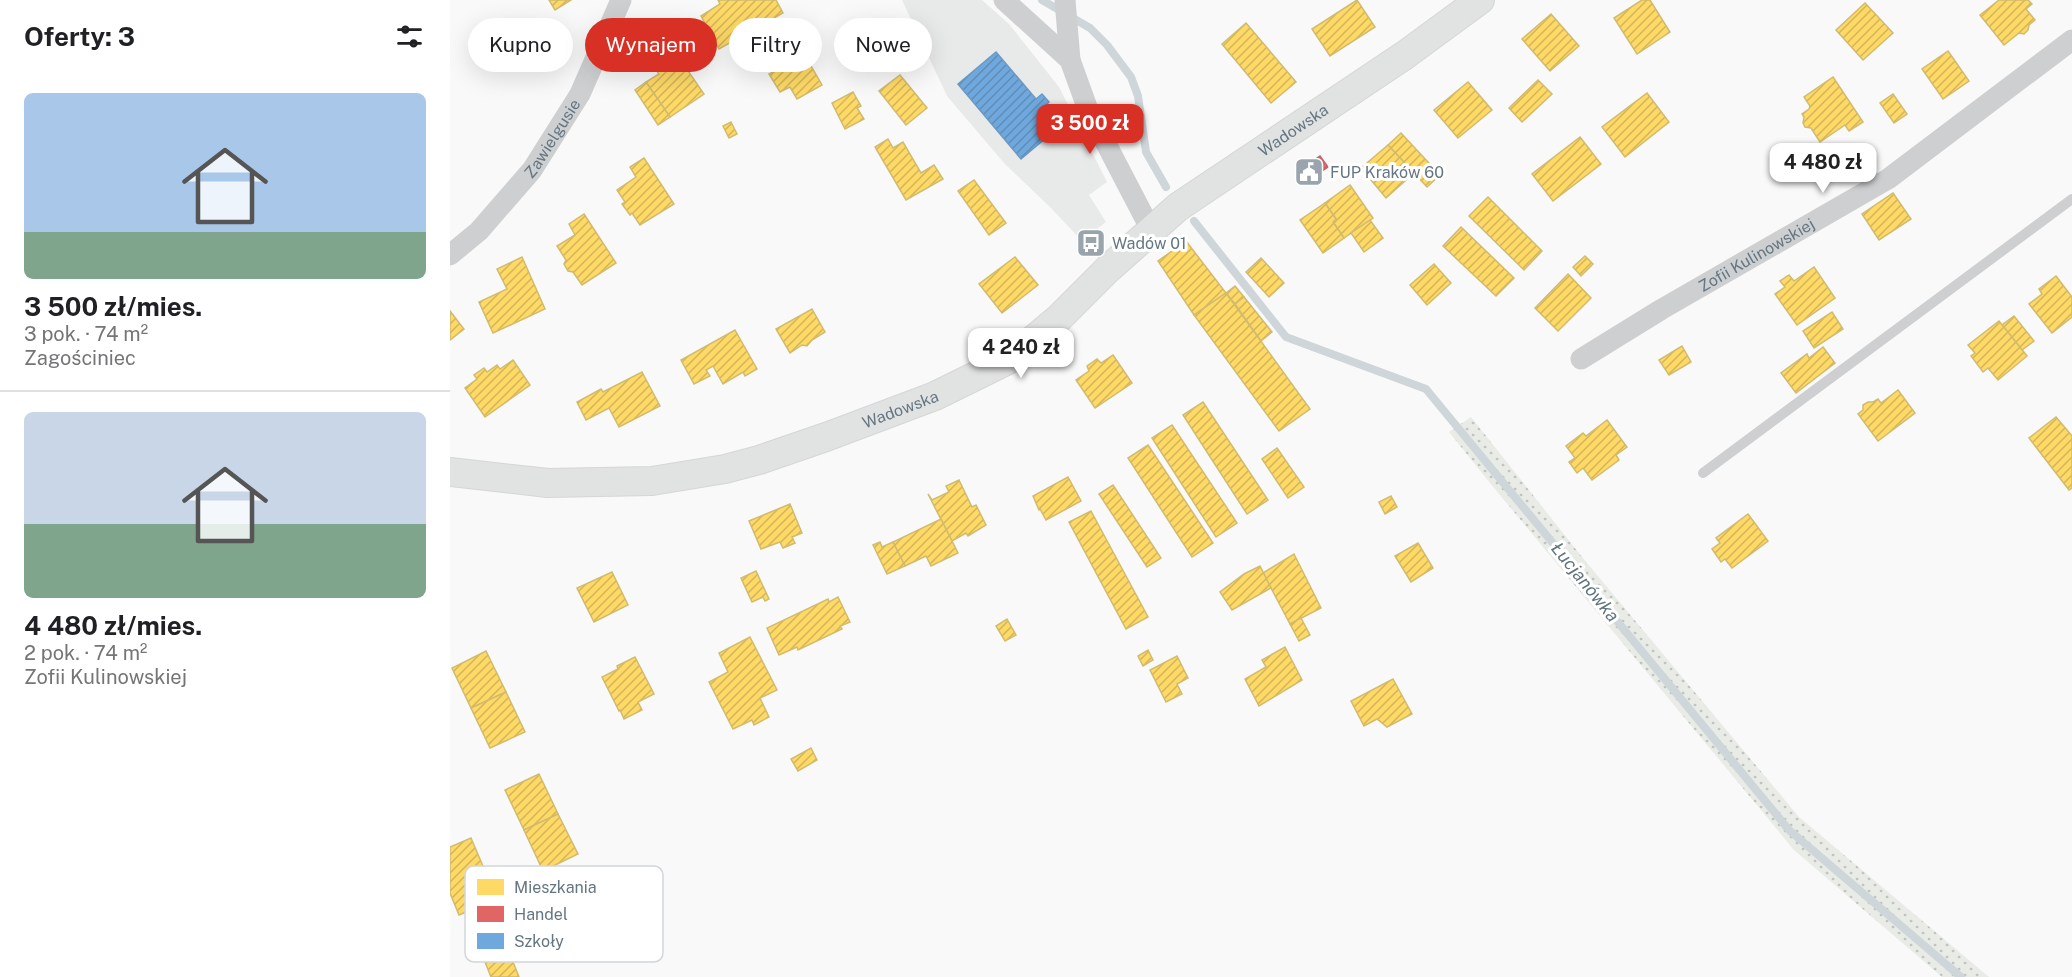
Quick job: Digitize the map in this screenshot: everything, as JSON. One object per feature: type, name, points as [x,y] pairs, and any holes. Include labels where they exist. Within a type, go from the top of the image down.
[{"type":"street","name":"Zawielgusie","points":[[450,255],[479,231],[532,170],[580,94],[621,0]]},
{"type":"street","points":[[1004,0],[1070,60]]},
{"type":"street","points":[[1065,0],[1070,60],[1088,107],[1151,230]]},
{"type":"street","name":"Wadowska","points":[[450,472],[548,483],[652,481],[725,469],[759,460],[935,396],[1010,359],[1058,319],[1151,230],[1196,194],[1405,55],[1479,0]]},
{"type":"street","name":"Zofii Kulinowskiej","points":[[1581,359],[1662,309],[1888,179],[2072,40]]},
{"type":"lane","points":[[1703,473],[2072,199]]},
{"type":"shaded area","points":[[902,0],[982,0],[1009,24],[1059,87],[1107,182],[1089,195],[1106,222],[1082,241],[1004,163],[947,96],[932,64],[932,18],[910,18]]},
{"type":"shaded area","points":[[1471,417],[1582,557],[1799,817],[1989,977],[1942,977],[1794,850],[1449,432]]},
{"type":"building: Mieszkania","points":[[549,0],[571,0],[555,10]]},
{"type":"building: Mieszkania","points":[[718,0],[776,0],[783,13],[774,18],[729,18],[729,43],[719,49],[717,18],[702,18],[701,16],[720,4]]},
{"type":"building: Mieszkania","points":[[1357,0],[1375,27],[1330,56],[1312,29]]},
{"type":"building: Mieszkania","points":[[1642,0],[1650,0],[1670,32],[1637,54],[1614,18]]},
{"type":"building: Mieszkania","points":[[1999,0],[2028,0],[2032,4],[2026,9],[2035,20],[2024,34],[2019,33],[2004,45],[1980,15]]},
{"type":"building: Mieszkania","points":[[1865,3],[1893,33],[1863,60],[1836,30]]},
{"type":"building: Mieszkania","points":[[1551,14],[1579,46],[1550,71],[1522,39]]},
{"type":"building: Mieszkania","points":[[1246,23],[1296,82],[1271,103],[1222,44]]},
{"type":"building: Mieszkania","points":[[1948,51],[1969,81],[1943,99],[1922,69]]},
{"type":"building: Mieszkania","points":[[658,72],[689,72],[704,94],[670,117],[646,82],[659,74]]},
{"type":"building: Mieszkania","points":[[773,72],[815,72],[822,85],[797,99],[790,87],[780,92],[769,74]]},
{"type":"building: Mieszkania","points":[[900,75],[927,108],[906,125],[879,91]]},
{"type":"building: Mieszkania","points":[[1833,77],[1863,122],[1849,131],[1845,125],[1820,142],[1811,128],[1805,127],[1803,123],[1802,114],[1810,106],[1804,97]]},
{"type":"building: Mieszkania","points":[[1538,80],[1552,94],[1522,122],[1509,108]]},
{"type":"building: Mieszkania","points":[[646,82],[670,117],[658,125],[635,90]]},
{"type":"building: Mieszkania","points":[[1468,82],[1492,110],[1458,138],[1434,110]]},
{"type":"building: Mieszkania","points":[[853,92],[861,106],[857,108],[864,119],[845,129],[832,103]]},
{"type":"building: Mieszkania","points":[[1647,93],[1669,122],[1625,157],[1602,127]]},
{"type":"building: Mieszkania","points":[[1893,94],[1907,114],[1894,123],[1880,103]]},
{"type":"building: Mieszkania","points":[[731,122],[737,134],[729,138],[723,126]]},
{"type":"building: Mieszkania","points":[[1401,133],[1440,175],[1427,187],[1388,145]]},
{"type":"building: Mieszkania","points":[[1580,137],[1601,164],[1553,201],[1532,174]]},
{"type":"building: Mieszkania","points":[[888,139],[893,148],[903,142],[921,173],[934,165],[943,179],[906,200],[875,147]]},
{"type":"building: Mieszkania","points":[[1388,145],[1414,173],[1386,198],[1361,168]]},
{"type":"building: Mieszkania","points":[[644,158],[674,204],[640,225],[622,204],[625,202],[617,190],[636,177],[630,167]]},
{"type":"building: Mieszkania","points":[[974,180],[1006,223],[989,235],[958,191]]},
{"type":"building: Mieszkania","points":[[1350,185],[1373,218],[1344,238],[1333,222],[1336,219],[1325,203]]},
{"type":"building: Mieszkania","points":[[1893,193],[1911,219],[1879,240],[1862,214]]},
{"type":"building: Mieszkania","points":[[1488,197],[1542,251],[1524,270],[1469,216]]},
{"type":"building: Mieszkania","points":[[1325,203],[1336,219],[1333,222],[1344,238],[1323,253],[1300,220]]},
{"type":"building: Mieszkania","points":[[584,214],[616,263],[582,285],[573,272],[568,271],[564,264],[566,260],[557,246],[575,235],[569,224]]},
{"type":"building: Mieszkania","points":[[1370,220],[1383,238],[1364,252],[1351,233]]},
{"type":"building: Mieszkania","points":[[1461,227],[1514,278],[1496,296],[1443,246]]},
{"type":"building: Mieszkania","points":[[1186,241],[1226,293],[1194,315],[1158,261]]},
{"type":"building: Mieszkania","points":[[1585,256],[1593,264],[1581,276],[1573,267]]},
{"type":"building: Mieszkania","points":[[522,257],[545,309],[493,333],[479,302],[507,289],[497,269]]},
{"type":"building: Mieszkania","points":[[1015,257],[1038,285],[1002,313],[979,284]]},
{"type":"building: Mieszkania","points":[[1261,258],[1284,283],[1269,297],[1246,272]]},
{"type":"building: Mieszkania","points":[[1434,264],[1451,283],[1427,305],[1410,285]]},
{"type":"building: Mieszkania","points":[[1814,267],[1835,298],[1797,325],[1775,294],[1785,287],[1780,281],[1789,275],[1794,281]]},
{"type":"building: Mieszkania","points":[[1568,274],[1591,298],[1558,331],[1535,308]]},
{"type":"building: Mieszkania","points":[[2056,276],[2072,297],[2072,317],[2052,333],[2029,304],[2042,294],[2039,289]]},
{"type":"building: Mieszkania","points":[[1235,286],[1244,297],[1235,304],[1226,293]]},
{"type":"building: Mieszkania","points":[[1226,293],[1310,409],[1279,431],[1194,315]]},
{"type":"building: Mieszkania","points":[[1244,297],[1272,332],[1261,341],[1235,304]]},
{"type":"building: Mieszkania","points":[[812,309],[825,332],[807,346],[802,345],[790,353],[776,329]]},
{"type":"building: Mieszkania","points":[[450,311],[464,329],[450,340]]},
{"type":"building: Mieszkania","points":[[1832,312],[1843,329],[1814,348],[1803,331]]},
{"type":"building: Mieszkania","points":[[2014,316],[2034,341],[2022,350],[2002,325]]},
{"type":"building: Mieszkania","points":[[1999,321],[2027,356],[1998,380],[1988,368],[1983,372],[1971,356],[1975,353],[1968,345]]},
{"type":"building: Mieszkania","points":[[735,330],[757,369],[745,376],[743,372],[723,384],[713,366],[706,370],[710,376],[694,384],[681,360]]},
{"type":"building: Mieszkania","points":[[1682,346],[1691,362],[1669,375],[1659,360]]},
{"type":"building: Mieszkania","points":[[1823,347],[1835,363],[1796,393],[1781,373],[1807,354],[1809,358]]},
{"type":"building: Mieszkania","points":[[1113,355],[1132,383],[1095,408],[1076,380],[1089,371],[1087,366],[1097,359],[1101,363]]},
{"type":"building: Mieszkania","points":[[513,360],[530,385],[485,417],[465,388],[477,379],[474,375],[484,368],[487,372],[497,365],[500,369]]},
{"type":"building: Mieszkania","points":[[642,372],[660,406],[619,427],[609,408],[586,420],[577,402],[601,389],[603,392]]},
{"type":"building: Mieszkania","points":[[1898,390],[1915,413],[1878,441],[1858,414],[1863,410],[1863,405],[1868,402],[1878,399],[1881,403]]},
{"type":"building: Mieszkania","points":[[1203,402],[1268,500],[1247,514],[1183,415]]},
{"type":"building: Mieszkania","points":[[2056,417],[2072,436],[2072,488],[2069,490],[2029,438]]},
{"type":"building: Mieszkania","points":[[1607,420],[1627,447],[1616,455],[1619,460],[1592,480],[1583,468],[1577,473],[1569,462],[1575,458],[1566,446],[1583,433],[1586,436]]},
{"type":"building: Mieszkania","points":[[1172,425],[1237,523],[1216,537],[1152,438]]},
{"type":"building: Mieszkania","points":[[1148,445],[1213,543],[1192,557],[1128,458]]},
{"type":"building: Mieszkania","points":[[1277,448],[1304,487],[1288,498],[1262,459]]},
{"type":"building: Mieszkania","points":[[1068,477],[1081,501],[1046,520],[1033,496]]},
{"type":"building: Mieszkania","points":[[959,480],[972,507],[976,505],[986,525],[968,536],[966,533],[952,541],[928,494],[932,500],[949,492],[946,486]]},
{"type":"building: Mieszkania","points":[[1113,485],[1161,558],[1147,567],[1099,494]]},
{"type":"building: Mieszkania","points":[[1391,496],[1397,507],[1385,514],[1379,502]]},
{"type":"building: Mieszkania","points":[[790,504],[802,533],[792,537],[795,543],[783,548],[780,542],[761,549],[749,521]]},
{"type":"building: Mieszkania","points":[[1091,511],[1148,617],[1126,629],[1069,522]]},
{"type":"building: Mieszkania","points":[[1748,514],[1768,541],[1732,568],[1725,559],[1721,562],[1712,549],[1720,543],[1716,538]]},
{"type":"building: Mieszkania","points":[[941,519],[958,553],[931,566],[926,556],[905,566],[893,542]]},
{"type":"building: Mieszkania","points":[[880,542],[882,547],[893,542],[905,566],[887,574],[873,545]]},
{"type":"building: Mieszkania","points":[[1418,543],[1433,568],[1411,582],[1395,556]]},
{"type":"building: Mieszkania","points":[[1294,554],[1321,608],[1290,624],[1263,573]]},
{"type":"building: Mieszkania","points":[[1260,566],[1271,588],[1232,610],[1220,592],[1244,574]]},
{"type":"building: Mieszkania","points":[[756,571],[769,599],[765,601],[763,597],[752,602],[741,578]]},
{"type":"building: Mieszkania","points":[[612,572],[628,605],[594,622],[577,588]]},
{"type":"building: Mieszkania","points":[[838,597],[850,622],[840,626],[842,629],[798,650],[797,647],[779,655],[767,628],[828,599],[829,602]]},
{"type":"building: Mieszkania","points":[[1301,618],[1310,635],[1299,641],[1290,624]]},
{"type":"building: Mieszkania","points":[[1007,619],[1016,635],[1005,641],[996,626]]},
{"type":"building: Mieszkania","points":[[750,637],[777,690],[760,698],[769,717],[754,725],[752,720],[733,729],[709,682],[728,672],[719,653]]},
{"type":"building: Mieszkania","points":[[1285,647],[1302,680],[1259,706],[1245,679],[1266,667],[1262,660]]},
{"type":"building: Mieszkania","points":[[1148,650],[1153,660],[1143,666],[1138,656]]},
{"type":"building: Mieszkania","points":[[486,651],[506,692],[471,708],[452,668]]},
{"type":"building: Mieszkania","points":[[1177,656],[1188,678],[1177,684],[1182,694],[1166,702],[1150,670]]},
{"type":"building: Mieszkania","points":[[635,657],[654,694],[638,702],[642,710],[624,719],[602,677]]},
{"type":"building: Mieszkania","points":[[1393,679],[1412,714],[1387,727],[1377,719],[1364,726],[1351,701]]},
{"type":"building: Mieszkania","points":[[506,692],[525,732],[490,748],[471,708]]},
{"type":"building: Mieszkania","points":[[811,748],[817,760],[798,771],[791,759]]},
{"type":"building: Mieszkania","points":[[539,774],[558,814],[524,830],[505,790]]},
{"type":"building: Mieszkania","points":[[558,814],[578,854],[553,866],[541,866],[524,830]]},
{"type":"building: Mieszkania","points":[[471,838],[483,866],[465,866],[465,912],[459,915],[450,893],[450,847]]},
{"type":"building: Mieszkania","points":[[485,962],[513,962],[519,977],[491,977]]},
{"type":"building: Handel","points":[[1320,156],[1328,167],[1310,179],[1302,168]]},
{"type":"building: Szkoły","points":[[996,52],[1036,99],[1042,94],[1049,102],[1044,107],[1059,127],[1021,159],[958,84]]},
{"type":"waterway","name":"Łucjanówka","points":[[1042,0],[1090,28],[1107,45],[1131,77],[1138,96],[1146,152],[1166,187]]},
{"type":"waterway","name":"Łucjanówka","points":[[1194,221],[1286,337],[1426,389],[1789,830],[1961,977]]},
{"type":"place","name":"FUP Kraków 60","points":[[1309,172]]},
{"type":"place","name":"Wadów 01","points":[[1091,243]]}]
